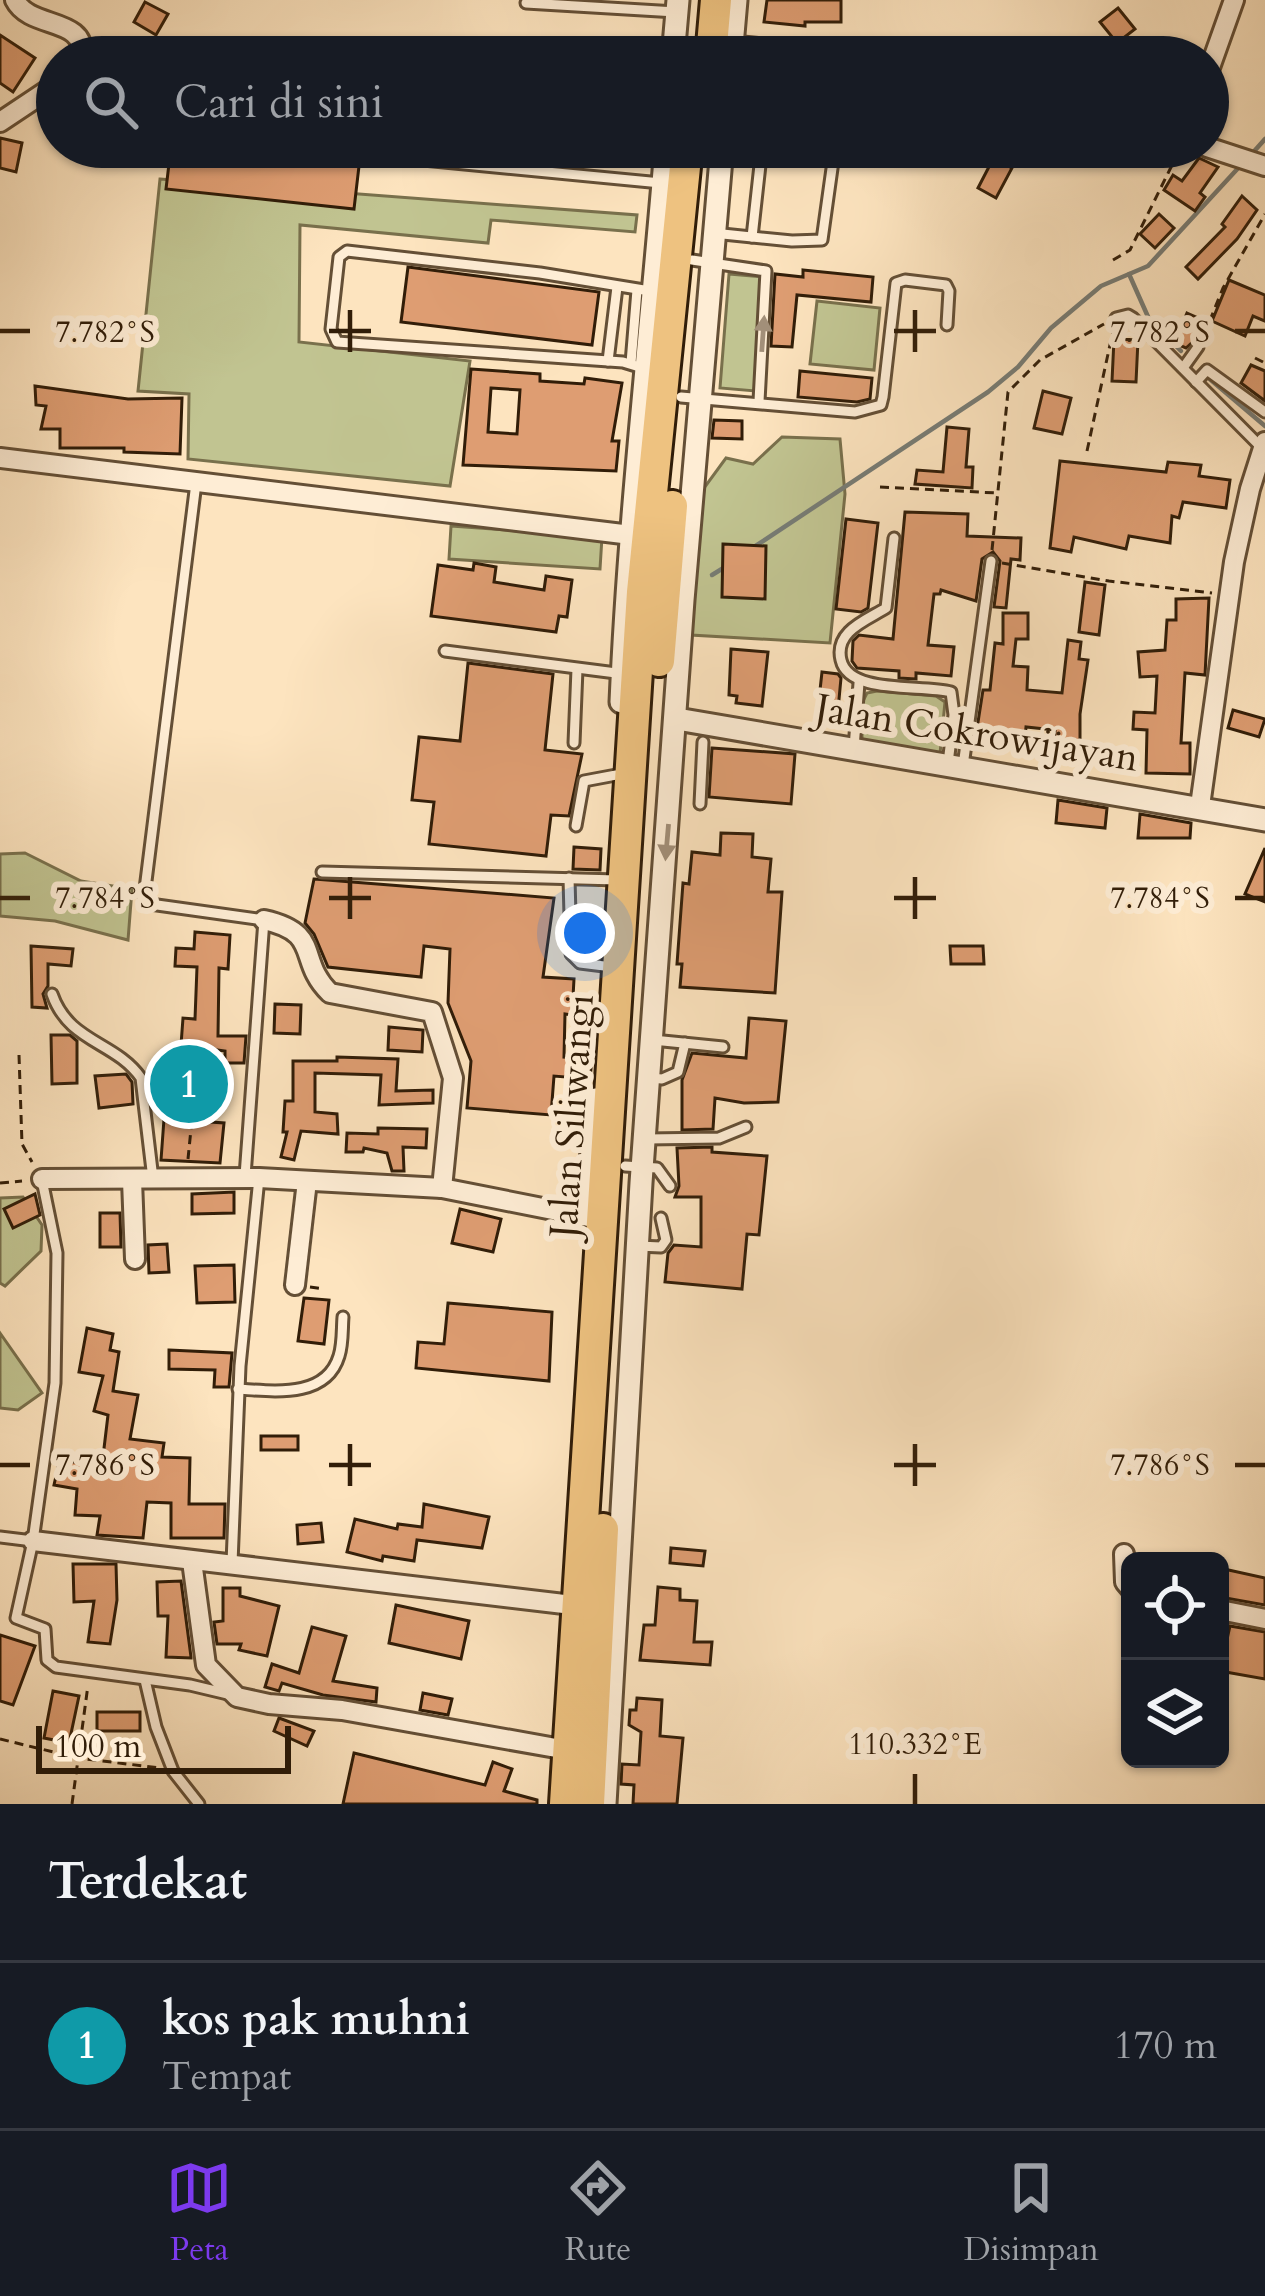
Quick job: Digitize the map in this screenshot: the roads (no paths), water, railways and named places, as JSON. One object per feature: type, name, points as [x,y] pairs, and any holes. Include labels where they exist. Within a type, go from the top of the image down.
[{"type":"highway","points":[[716,0],[722,36]]},
{"type":"highway","points":[[685,4],[691,36]]},
{"type":"highway","name":"Jalan Siliwangi","points":[[565,1804],[580,1469],[597,1344],[634,1166],[665,380],[655,292],[682,168]]},
{"type":"highway","name":"Jalan Siliwangi","points":[[590,1804],[597,1344],[630,674],[665,380],[702,262],[703,168]]},
{"type":"street","points":[[15,0],[32,17],[79,36]]},
{"type":"street","points":[[728,36],[736,0]]},
{"type":"street","points":[[1221,36],[1234,0]]},
{"type":"street","points":[[678,36],[685,4]]},
{"type":"street","points":[[0,122],[36,98]]},
{"type":"street","points":[[1229,154],[1263,165]]},
{"type":"street","points":[[655,292],[664,168]]},
{"type":"street","points":[[702,262],[713,233],[720,168]]},
{"type":"street","points":[[597,1344],[588,1217],[604,966],[618,880],[616,776],[630,674],[631,536],[665,380]]},
{"type":"street","points":[[605,1804],[638,1246],[634,1166],[645,1139],[677,719],[665,380]]},
{"type":"street","points":[[1200,806],[1240,531],[1263,445]]},
{"type":"street","points":[[0,458],[631,536]]},
{"type":"street","name":"Jalan Cokrowijayan","points":[[677,719],[1265,820]]},
{"type":"street","points":[[264,920],[291,927],[300,935],[319,982],[330,993],[432,1012],[453,1078],[442,1188]]},
{"type":"street","points":[[42,1179],[252,1178],[442,1188],[588,1217]]},
{"type":"street","points":[[132,1180],[135,1259]]},
{"type":"street","points":[[295,1285],[307,1181]]},
{"type":"street","points":[[552,1804],[564,1604],[580,1469]]},
{"type":"street","points":[[33,1541],[564,1604]]},
{"type":"street","points":[[192,1562],[206,1665],[237,1696],[556,1748]]},
{"type":"street","points":[[1229,1612],[1265,1619]]},
{"type":"lane","points":[[526,2],[685,4]]},
{"type":"lane","points":[[507,168],[663,183]]},
{"type":"lane","points":[[752,237],[760,168]]},
{"type":"lane","points":[[713,233],[822,240],[832,168]]},
{"type":"lane","points":[[655,292],[347,250],[339,257],[331,329],[337,342],[608,362],[759,401],[855,412],[881,405],[896,284],[948,286],[946,326]]},
{"type":"lane","points":[[702,262],[766,271],[759,401]]},
{"type":"lane","points":[[608,362],[617,287]]},
{"type":"lane","points":[[1116,318],[1133,318],[1183,368],[1199,377],[1263,445]]},
{"type":"lane","points":[[1183,368],[1198,347]]},
{"type":"lane","points":[[1199,377],[1214,374],[1265,412]]},
{"type":"lane","points":[[196,483],[144,897],[150,904],[264,920],[232,1563]]},
{"type":"lane","points":[[894,538],[886,608],[847,632],[839,652],[847,673],[860,683],[951,692],[956,765]]},
{"type":"lane","points":[[956,765],[991,561]]},
{"type":"lane","points":[[445,651],[630,674]]},
{"type":"lane","points":[[574,742],[577,669]]},
{"type":"lane","points":[[854,748],[860,683]]},
{"type":"lane","points":[[700,804],[704,742]]},
{"type":"lane","points":[[674,764],[702,768]]},
{"type":"lane","points":[[576,826],[584,781],[616,776]]},
{"type":"lane","points":[[322,872],[618,880]]},
{"type":"lane","points":[[569,878],[571,954],[580,963],[604,966]]},
{"type":"lane","points":[[52,994],[68,1025],[133,1067],[141,1078],[153,1179]]},
{"type":"lane","points":[[653,1040],[723,1047]]},
{"type":"lane","points":[[650,1078],[678,1072],[686,1043]]},
{"type":"lane","points":[[645,1139],[719,1138],[746,1127]]},
{"type":"lane","points":[[634,1166],[664,1172],[670,1186]]},
{"type":"lane","points":[[42,1179],[57,1253],[57,1345],[33,1541],[16,1618],[45,1629],[49,1664],[237,1696]]},
{"type":"lane","points":[[638,1246],[661,1246],[666,1240],[661,1219]]},
{"type":"lane","points":[[238,1389],[290,1391],[329,1375],[340,1356],[343,1317]]},
{"type":"lane","points":[[0,1538],[33,1541]]},
{"type":"lane","points":[[145,1680],[173,1771],[199,1804]]},
{"type":"waterway","points":[[1249,157],[1265,139]]},
{"type":"waterway","points":[[754,547],[988,392],[1101,286],[1148,266],[1241,165]]},
{"type":"waterway","points":[[1129,274],[1149,319],[1181,351]]},
{"type":"waterway","points":[[1205,375],[1265,426]]},
{"type":"waterway","points":[[712,575],[725,567]]},
{"type":"place","name":"kos pak muhni","points":[[189,1084]]}]
